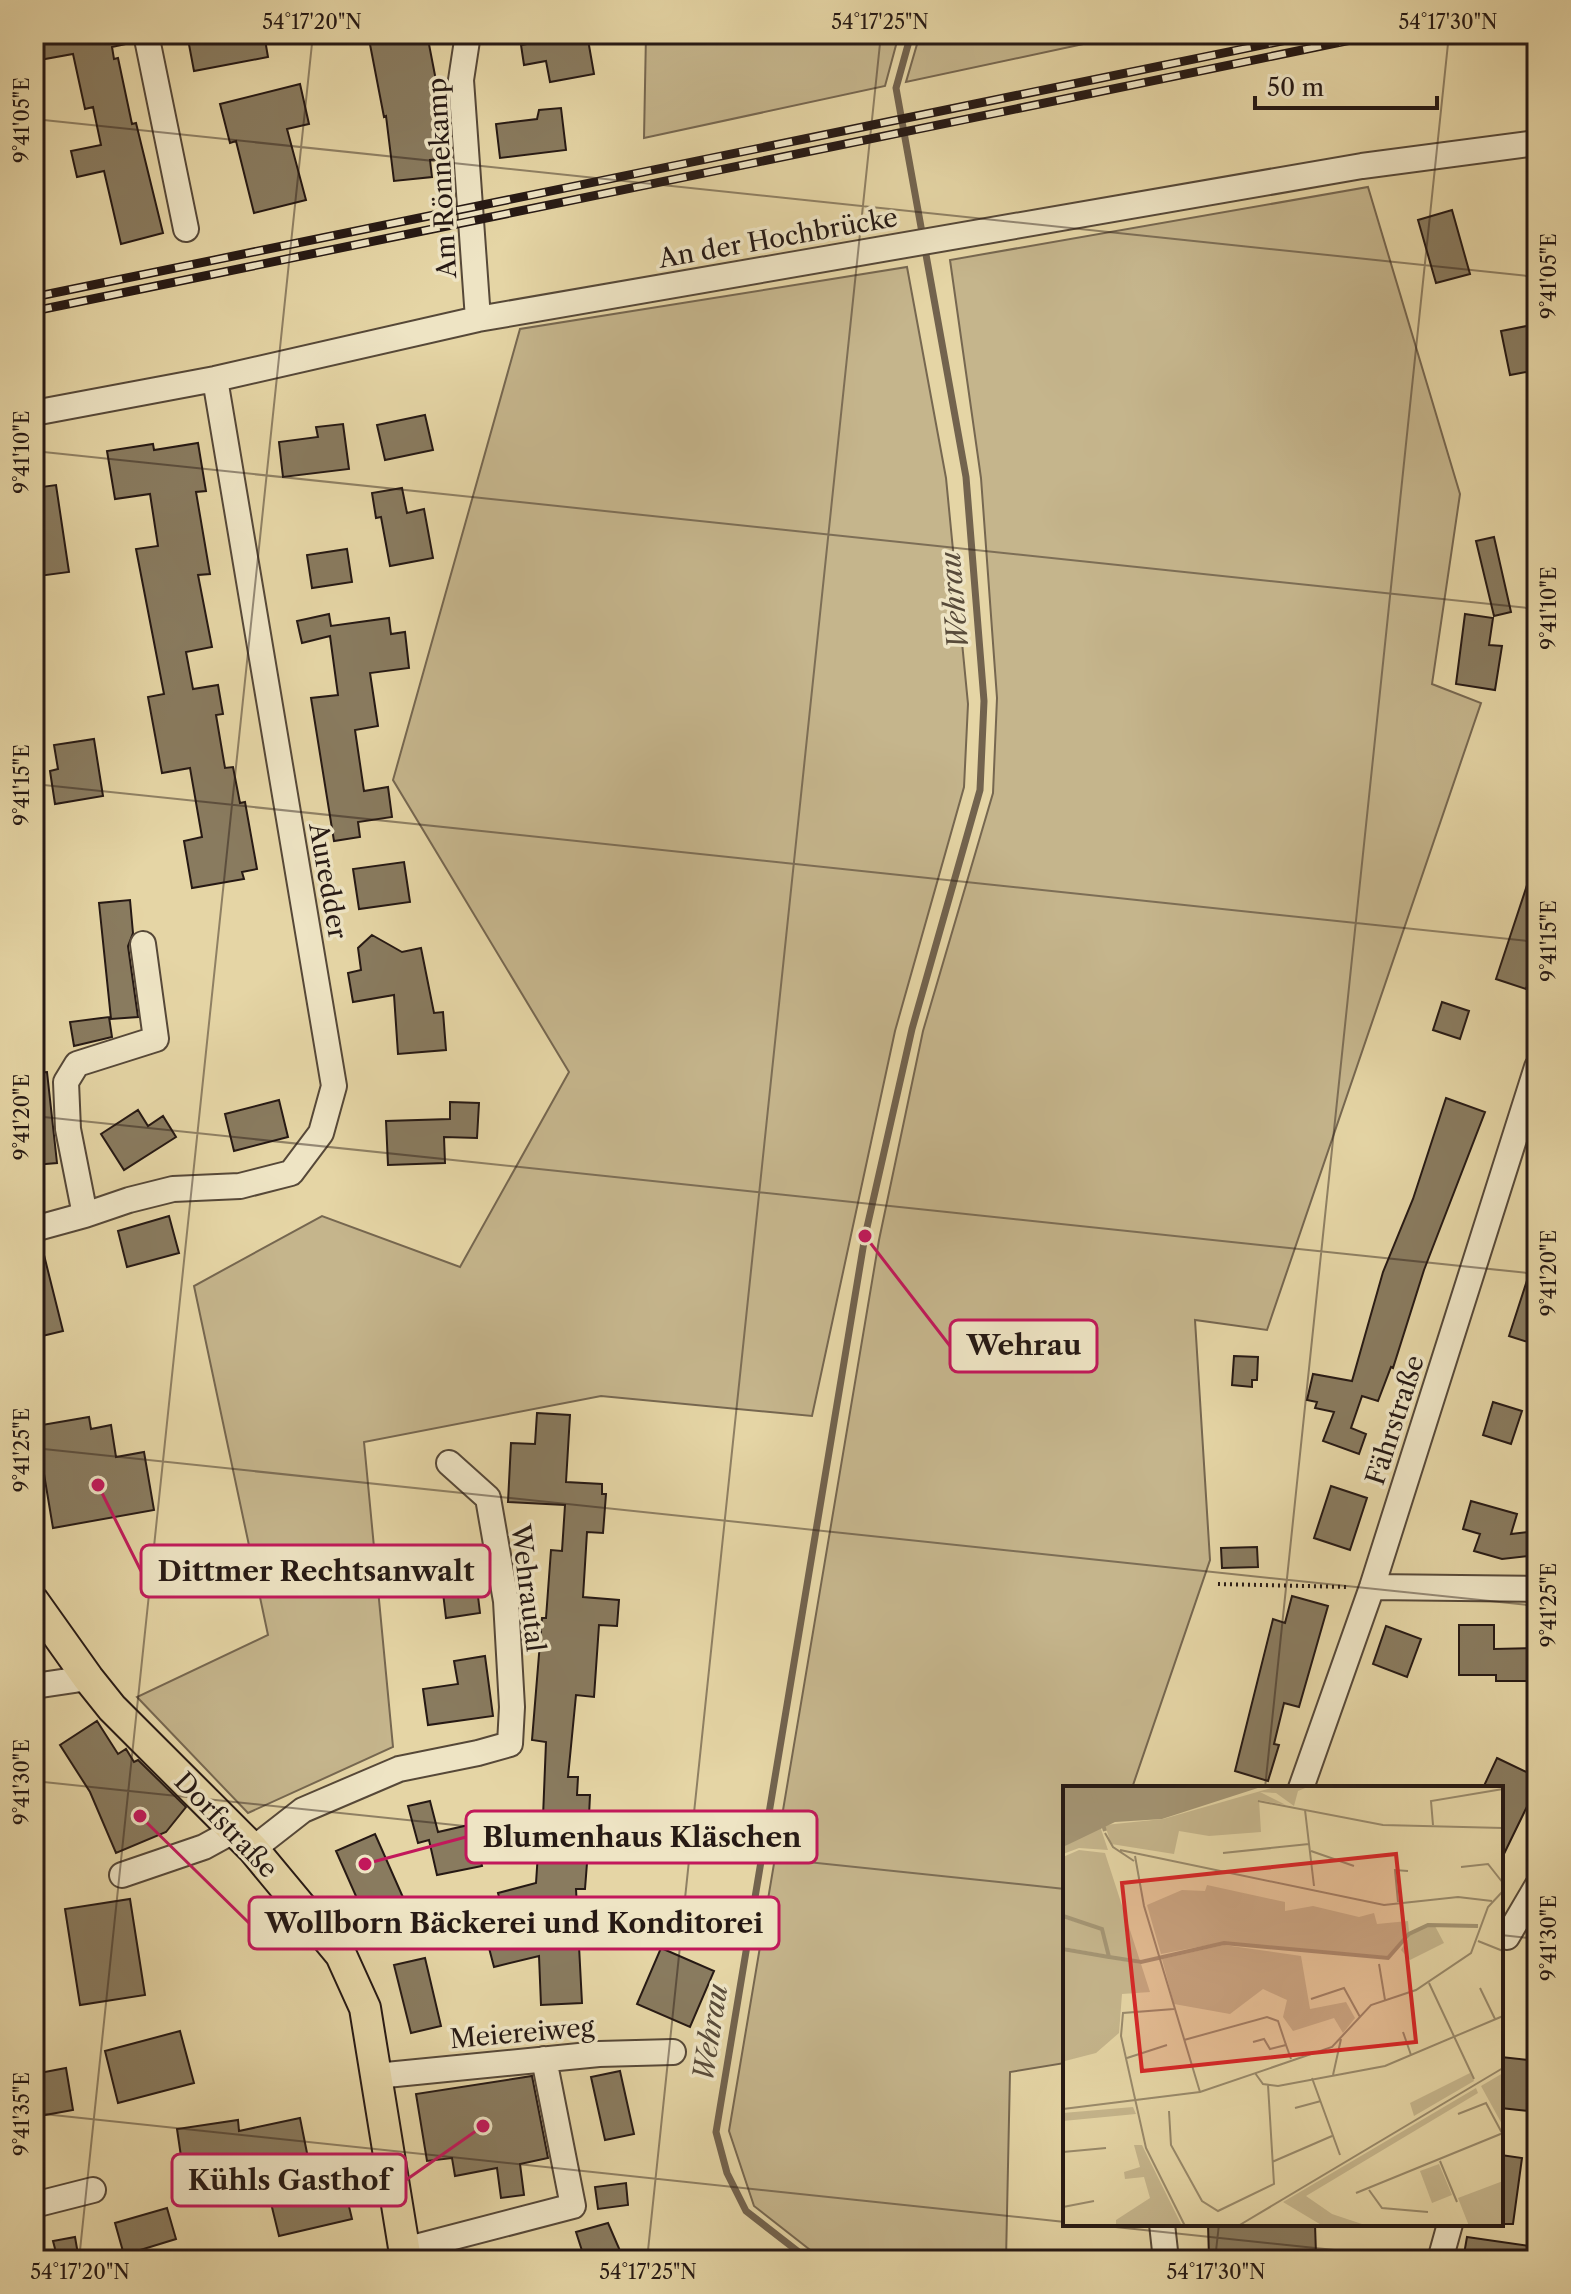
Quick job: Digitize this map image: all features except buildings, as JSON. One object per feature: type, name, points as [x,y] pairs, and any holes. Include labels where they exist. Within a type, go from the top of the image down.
[{"type":"main road","name":"Dorfstraße","points":[[34,1602],[112,1708],[244,1840],[341,1955],[365,2008],[405,2255]]},
{"type":"street","points":[[146,34],[186,229]]},
{"type":"street","name":"Am Rönnekamp","points":[[468,34],[461,80],[478,319]]},
{"type":"street","name":"An der Hochbrücke","points":[[34,413],[215,379],[478,319],[1362,166],[1537,143]]},
{"type":"street","name":"Auredder","points":[[34,1229],[173,1189],[240,1186],[291,1173],[321,1133],[334,1086],[215,379]]},
{"type":"street","points":[[85,1215],[68,1129],[66,1082],[77,1064],[156,1039],[143,944]]},
{"type":"street","name":"Fährstraße","points":[[1302,1786],[1372,1587],[1537,1067]]},
{"type":"street","name":"Wehrautal","points":[[244,1840],[303,1810],[399,1769],[510,1744],[512,1707],[506,1601],[488,1498],[449,1463]]},
{"type":"street","points":[[1372,1587],[1537,1589]]},
{"type":"street","points":[[34,1682],[41,1685],[88,1678]]},
{"type":"street","points":[[122,1875],[204,1847],[244,1840]]},
{"type":"street","points":[[1507,1937],[1537,1886]]},
{"type":"street","name":"Meiereiweg","points":[[376,2076],[599,2054],[673,2052]]},
{"type":"street","points":[[405,2255],[573,2206],[544,2059]]},
{"type":"street","points":[[34,2205],[93,2190]]},
{"type":"street","points":[[1162,2226],[1166,2260]]},
{"type":"street","points":[[1440,2260],[1449,2226]]},
{"type":"path","points":[[1218,1584],[1372,1587]]},
{"type":"shaded area","points":[[646,34],[899,34],[885,86],[644,138]]},
{"type":"shaded area","points":[[920,34],[1130,34],[906,82]]},
{"type":"shaded area","points":[[1368,187],[1460,494],[1432,684],[1481,703],[1267,1330],[1195,1320],[1210,1560],[1133,1786],[1063,1786],[1063,2063],[1010,2072],[1006,2260],[823,2260],[754,2206],[729,2131],[879,1240],[923,1031],[993,793],[997,698],[981,478],[950,260]]},
{"type":"shaded area","points":[[907,267],[946,478],[968,704],[964,787],[895,1031],[812,1416],[601,1396],[364,1442],[393,1747],[248,1813],[137,1697],[268,1635],[194,1286],[322,1216],[460,1267],[569,1072],[393,780],[520,329]]},
{"type":"waterway","name":"Wehrau","points":[[809,2260],[746,2211],[727,2173],[716,2132],[865,1236],[912,1029],[980,790],[984,701],[966,477],[896,88],[911,34]]},
{"type":"railway","points":[[34,297],[1316,34]]},
{"type":"railway","points":[[34,311],[1380,34]]},
{"type":"place","name":"Wehrau","points":[[865,1236]]},
{"type":"place","name":"Dittmer Rechtsanwalt","points":[[98,1485]]},
{"type":"place","name":"Wollborn Bäckerei und Konditorei","points":[[140,1816]]},
{"type":"place","name":"Blumenhaus Kläschen","points":[[365,1864]]},
{"type":"place","name":"Kühls Gasthof","points":[[483,2126]]}]
